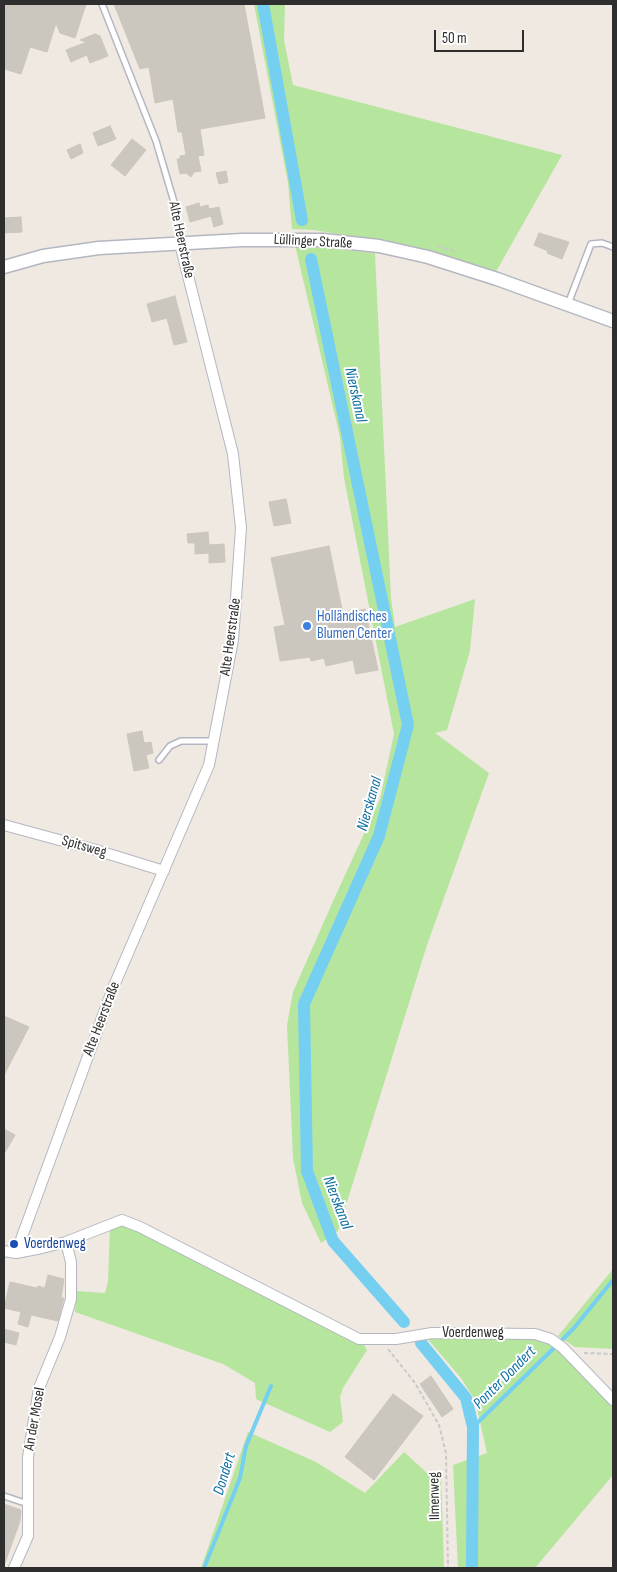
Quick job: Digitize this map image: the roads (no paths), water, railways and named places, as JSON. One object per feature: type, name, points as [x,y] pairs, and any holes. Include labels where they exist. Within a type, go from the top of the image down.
[{"type":"street","name":"Lüllinger Straße","points":[[4,266],[43,256],[99,248],[242,240],[323,240],[379,246],[428,257],[613,321]]},
{"type":"street","name":"Alte Heerstraße","points":[[16,1253],[114,988],[209,765],[234,640],[241,528],[233,454],[180,244]]},
{"type":"street","name":"Spitsweg","points":[[4,825],[164,871]]},
{"type":"street","name":"Voerdenweg","points":[[4,1251],[16,1253],[66,1242],[122,1220],[359,1338],[396,1339],[432,1333],[535,1334],[551,1338],[613,1400]]},
{"type":"street","name":"An der Mosel","points":[[14,1568],[28,1536],[28,1457],[39,1388],[60,1337],[71,1299],[71,1262],[66,1242]]},
{"type":"lane","name":"Alte Heerstraße","points":[[102,4],[156,141],[174,202],[180,244]]},
{"type":"lane","points":[[568,305],[591,244],[602,243],[613,247]]},
{"type":"lane","points":[[158,760],[170,746],[181,741],[214,741]]},
{"type":"lane","points":[[4,1496],[28,1504]]},
{"type":"waterway","name":"Nierskanal","points":[[263,4],[302,220]]},
{"type":"waterway","name":"Nierskanal","points":[[311,259],[408,725],[379,836],[304,1004],[307,1171],[333,1241],[404,1322]]},
{"type":"waterway","name":"Ponter Dondert","points":[[562,1340],[613,1280]]},
{"type":"waterway","name":"Nierskanal","points":[[421,1343],[466,1398],[473,1427],[472,1568]]},
{"type":"waterway","name":"Ponter Dondert","points":[[473,1427],[555,1347]]},
{"type":"waterway","name":"Dondert","points":[[204,1568],[240,1478],[246,1446],[271,1386]]},
{"type":"place","name":"Holländisches Blumen Center","points":[[307,626]]},
{"type":"place","name":"Voerdenweg","points":[[14,1244]]}]
